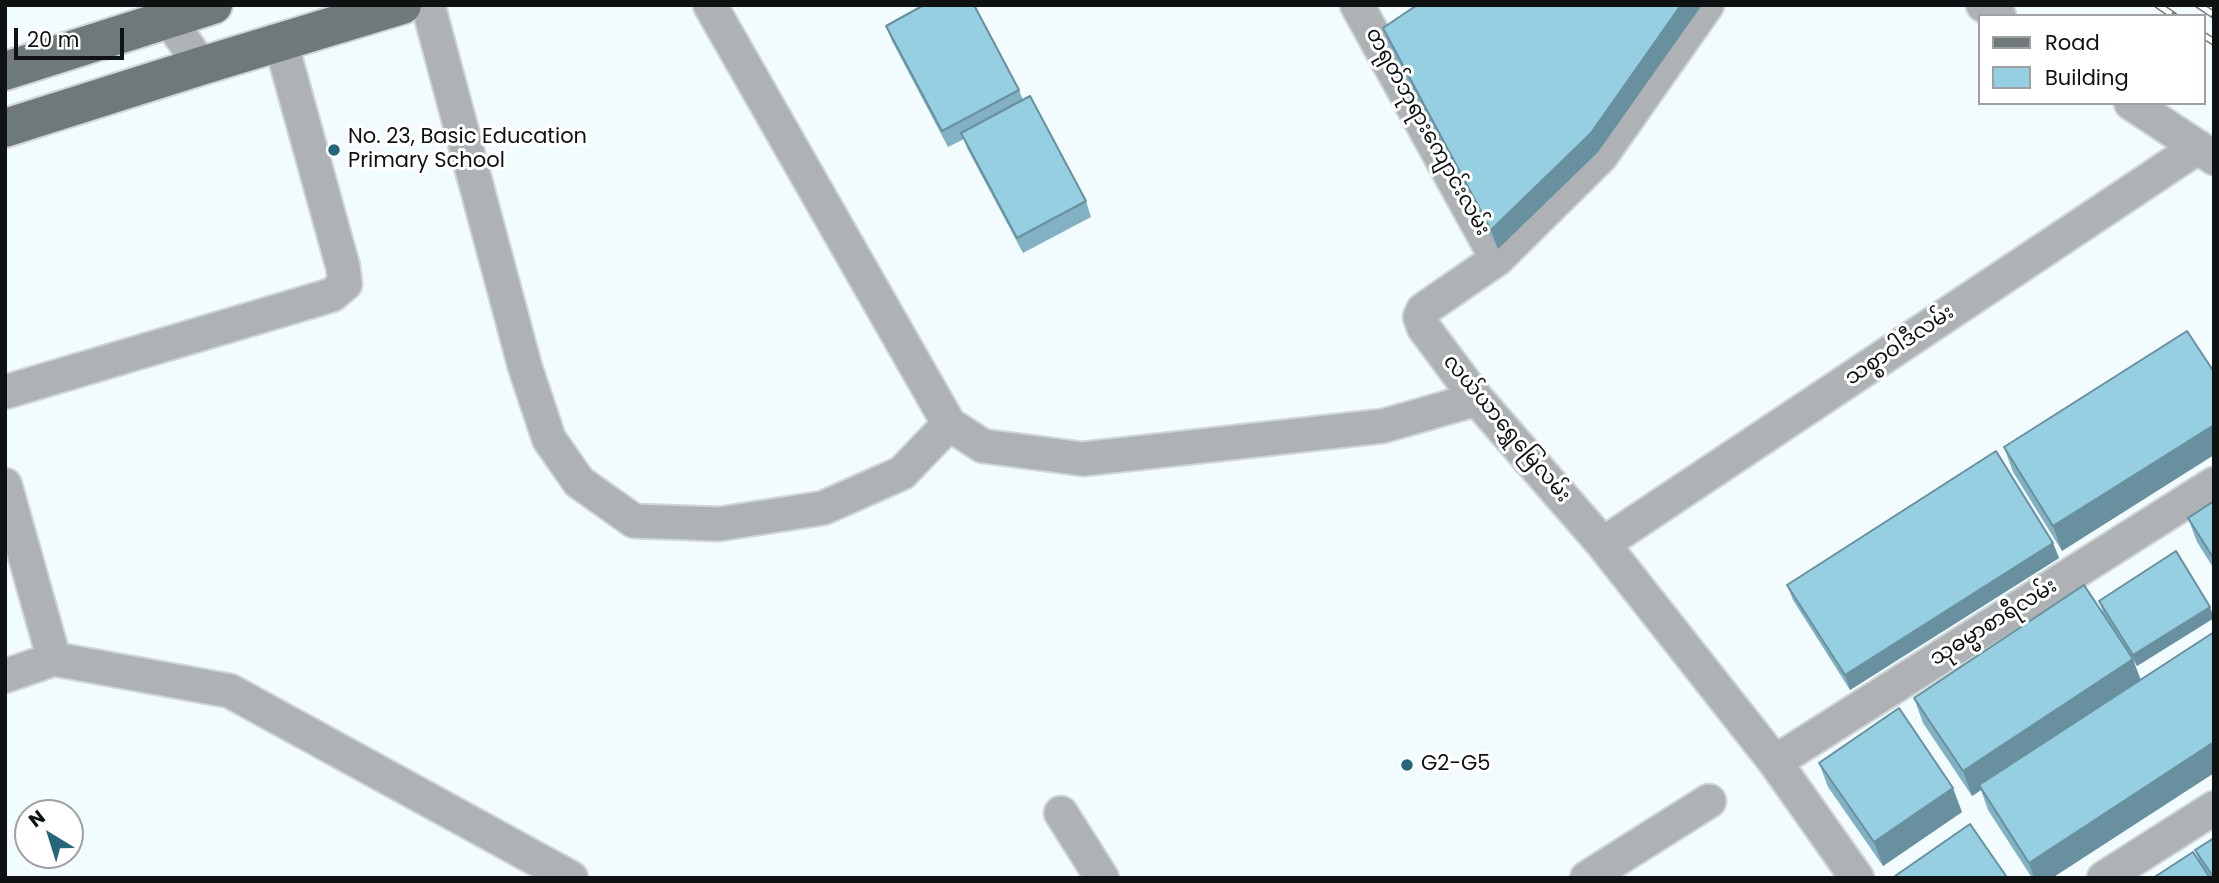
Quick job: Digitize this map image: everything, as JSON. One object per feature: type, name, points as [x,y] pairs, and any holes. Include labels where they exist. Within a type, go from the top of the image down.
[{"type":"main road","points":[[5,71],[213,5]]},
{"type":"main road","points":[[5,128],[402,5]]},
{"type":"street","points":[[428,5],[525,367],[549,439],[579,482],[634,521],[719,524],[823,508],[902,473],[949,424]]},
{"type":"street","points":[[710,5],[949,424],[983,446],[1083,459],[1383,426],[1477,399]]},
{"type":"street","name":"တရုတ်ဘုရားကျောင်းလမ်း","points":[[1357,5],[1392,38],[1497,259]]},
{"type":"street","name":"လယ်ယာရွှေမြေလမ်း","points":[[1707,5],[1601,156],[1497,259],[1423,310],[1420,317],[1424,328],[1477,399],[1603,544],[1775,762],[1857,878]]},
{"type":"street","points":[[169,19],[201,66]]},
{"type":"street","points":[[5,392],[332,295],[345,284],[343,267],[281,43]]},
{"type":"street","points":[[2134,105],[2206,153]]},
{"type":"street","name":"သစ္စာဝါဒီလမ်း","points":[[1603,544],[2206,153]]},
{"type":"street","name":"သုဓမ္မာစာရီလမ်း","points":[[1775,762],[2214,484]]},
{"type":"street","points":[[5,485],[54,659]]},
{"type":"street","points":[[5,676],[54,659],[230,691],[570,878]]},
{"type":"street","points":[[1587,878],[1709,802]]},
{"type":"street","points":[[2104,878],[2214,808]]},
{"type":"street","points":[[1061,813],[1102,878]]},
{"type":"building","points":[[924,5],[974,5],[1019,90],[942,131],[886,26]]},
{"type":"building","points":[[1417,5],[1681,5],[1591,133],[1491,230],[1383,28]]},
{"type":"building","points":[[1030,96],[1086,201],[1017,238],[961,133]]},
{"type":"building","points":[[2187,331],[2214,372],[2214,425],[2053,526],[2004,447]]},
{"type":"building","points":[[1996,451],[2053,543],[1845,675],[1787,585]]},
{"type":"building","points":[[2214,501],[2214,559],[2188,518]]},
{"type":"building","points":[[2176,551],[2210,607],[2133,655],[2099,601]]},
{"type":"building","points":[[2084,585],[2133,659],[1963,771],[1914,698]]},
{"type":"building","points":[[2214,632],[2214,742],[2029,863],[1979,785]]},
{"type":"building","points":[[1899,708],[1953,788],[1874,842],[1819,763]]},
{"type":"building","points":[[1970,824],[2005,878],[1896,878],[1895,876]]},
{"type":"building","points":[[2214,838],[2214,878],[2195,850]]},
{"type":"building","points":[[2193,852],[2210,878],[2153,878]]},
{"type":"railway","points":[[2158,5],[2171,14]]},
{"type":"railway","points":[[2199,5],[2214,15]]},
{"type":"railway","points":[[2205,36],[2214,42]]},
{"type":"place","name":"No. 23, Basic Education Primary School","points":[[334,150]]},
{"type":"place","name":"G2-G5","points":[[1407,765]]}]
